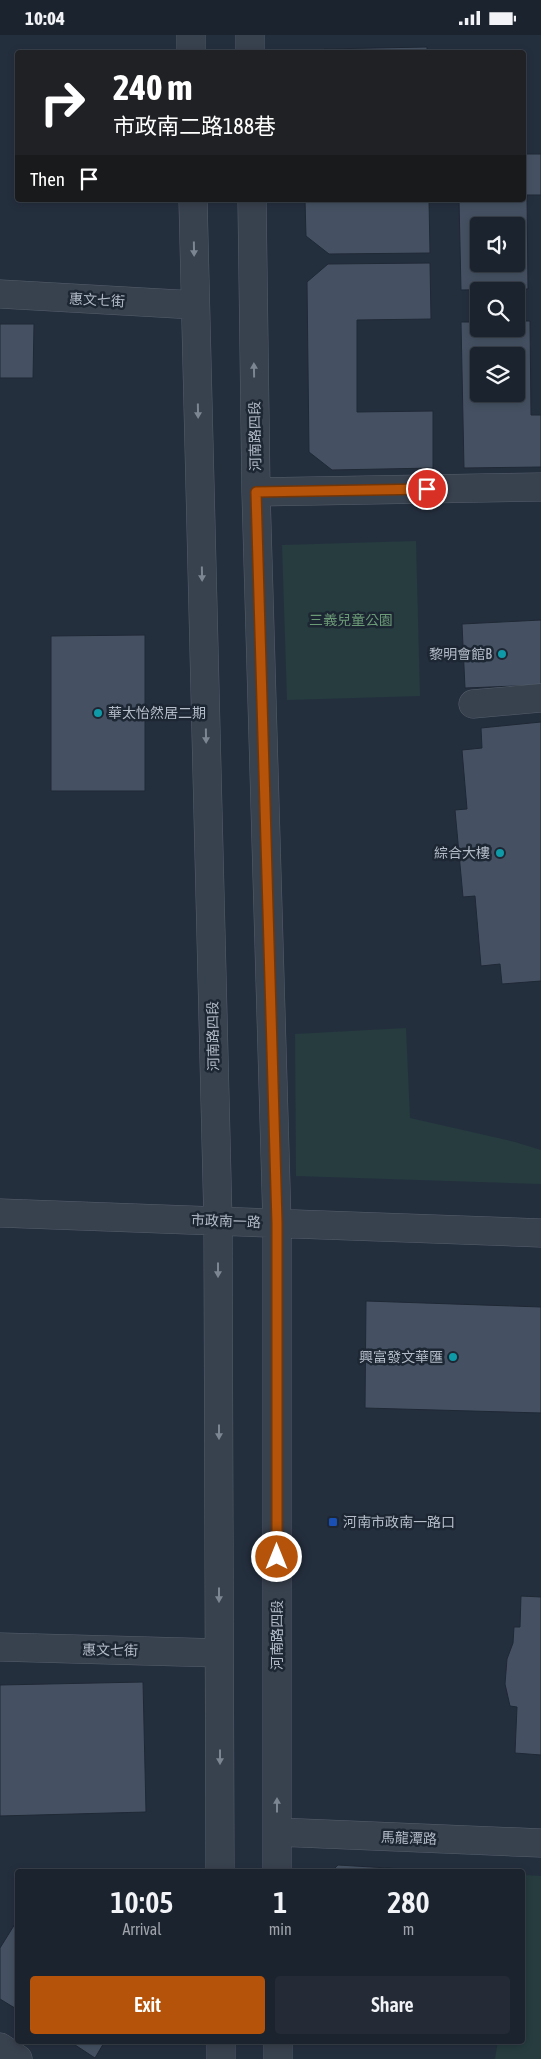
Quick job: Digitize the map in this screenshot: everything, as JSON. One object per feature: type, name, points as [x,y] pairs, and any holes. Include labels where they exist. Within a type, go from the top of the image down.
[{"type":"street","points":[[191,35],[191,50]]},
{"type":"street","points":[[250,35],[250,50]]},
{"type":"street","name":"河南路四段","points":[[194,202],[218,1221],[220,1869]]},
{"type":"street","name":"河南路四段","points":[[252,202],[256,492],[277,1223],[277,1869]]},
{"type":"street","name":"惠文七街","points":[[0,294],[195,305]]},
{"type":"street","points":[[256,492],[541,487]]},
{"type":"street","points":[[473,703],[541,698]]},
{"type":"street","name":"市政南一路","points":[[0,1213],[541,1233]]},
{"type":"street","name":"惠文七街","points":[[0,1647],[219,1653]]},
{"type":"street","name":"馬龍潭路","points":[[277,1832],[541,1843]]},
{"type":"street","points":[[221,2044],[221,2059]]},
{"type":"street","points":[[278,2044],[278,2059]]},
{"type":"street","points":[[0,2047],[18,2059]]},
{"type":"green space","name":"三義兒童公園","points":[[416,541],[420,696],[287,700],[282,545]]},
{"type":"green space","points":[[406,1028],[410,1118],[515,1142],[541,1150],[541,1184],[296,1176],[295,1034]]},
{"type":"green space","points":[[525,1875],[541,1876],[541,2059],[495,2059],[498,2044],[525,2044]]},
{"type":"building","points":[[427,47],[427,50],[324,49]]},
{"type":"building","points":[[526,154],[541,154],[541,195],[527,195],[528,289],[525,289],[525,282],[470,282],[470,290],[461,290],[459,202],[526,202]]},
{"type":"building","points":[[305,202],[429,202],[430,253],[329,254],[306,236]]},
{"type":"building","points":[[430,263],[431,319],[357,320],[357,412],[433,411],[433,468],[332,470],[309,452],[307,282],[328,264]]},
{"type":"building","points":[[525,321],[530,321],[531,415],[541,415],[541,467],[464,468],[461,322],[470,322],[470,337],[525,337]]},
{"type":"building","points":[[0,324],[34,324],[33,378],[0,378]]},
{"type":"building","name":"黎明會館B","points":[[541,620],[541,685],[465,688],[462,624]]},
{"type":"building","name":"華太怡然居二期","points":[[145,635],[145,791],[51,791],[51,636]]},
{"type":"building","name":"綜合大樓","points":[[541,722],[541,981],[502,984],[500,964],[481,966],[475,896],[463,897],[455,810],[467,809],[462,750],[482,748],[481,728]]},
{"type":"building","name":"興富發文華匯","points":[[366,1301],[541,1307],[541,1413],[365,1408]]},
{"type":"building","points":[[521,1596],[541,1597],[541,1755],[515,1753],[517,1707],[510,1706],[505,1684],[507,1659],[513,1643],[514,1627],[520,1627]]},
{"type":"building","points":[[143,1682],[146,1812],[0,1816],[0,1685]]},
{"type":"building","points":[[338,1865],[405,1869],[334,1869]]},
{"type":"building","points":[[15,1924],[15,2008],[0,1999],[0,1948]]},
{"type":"building","points":[[74,2044],[103,2044],[95,2058]]},
{"type":"place","name":"黎明會館B","points":[[502,654]]},
{"type":"place","name":"華太怡然居二期","points":[[98,713]]},
{"type":"place","name":"綜合大樓","points":[[500,853]]},
{"type":"place","name":"興富發文華匯","points":[[453,1357]]},
{"type":"place","name":"河南市政南一路口","points":[[333,1522]]},
{"type":"route","points":[[277,1557],[277,1223],[256,492],[427,489]]}]
